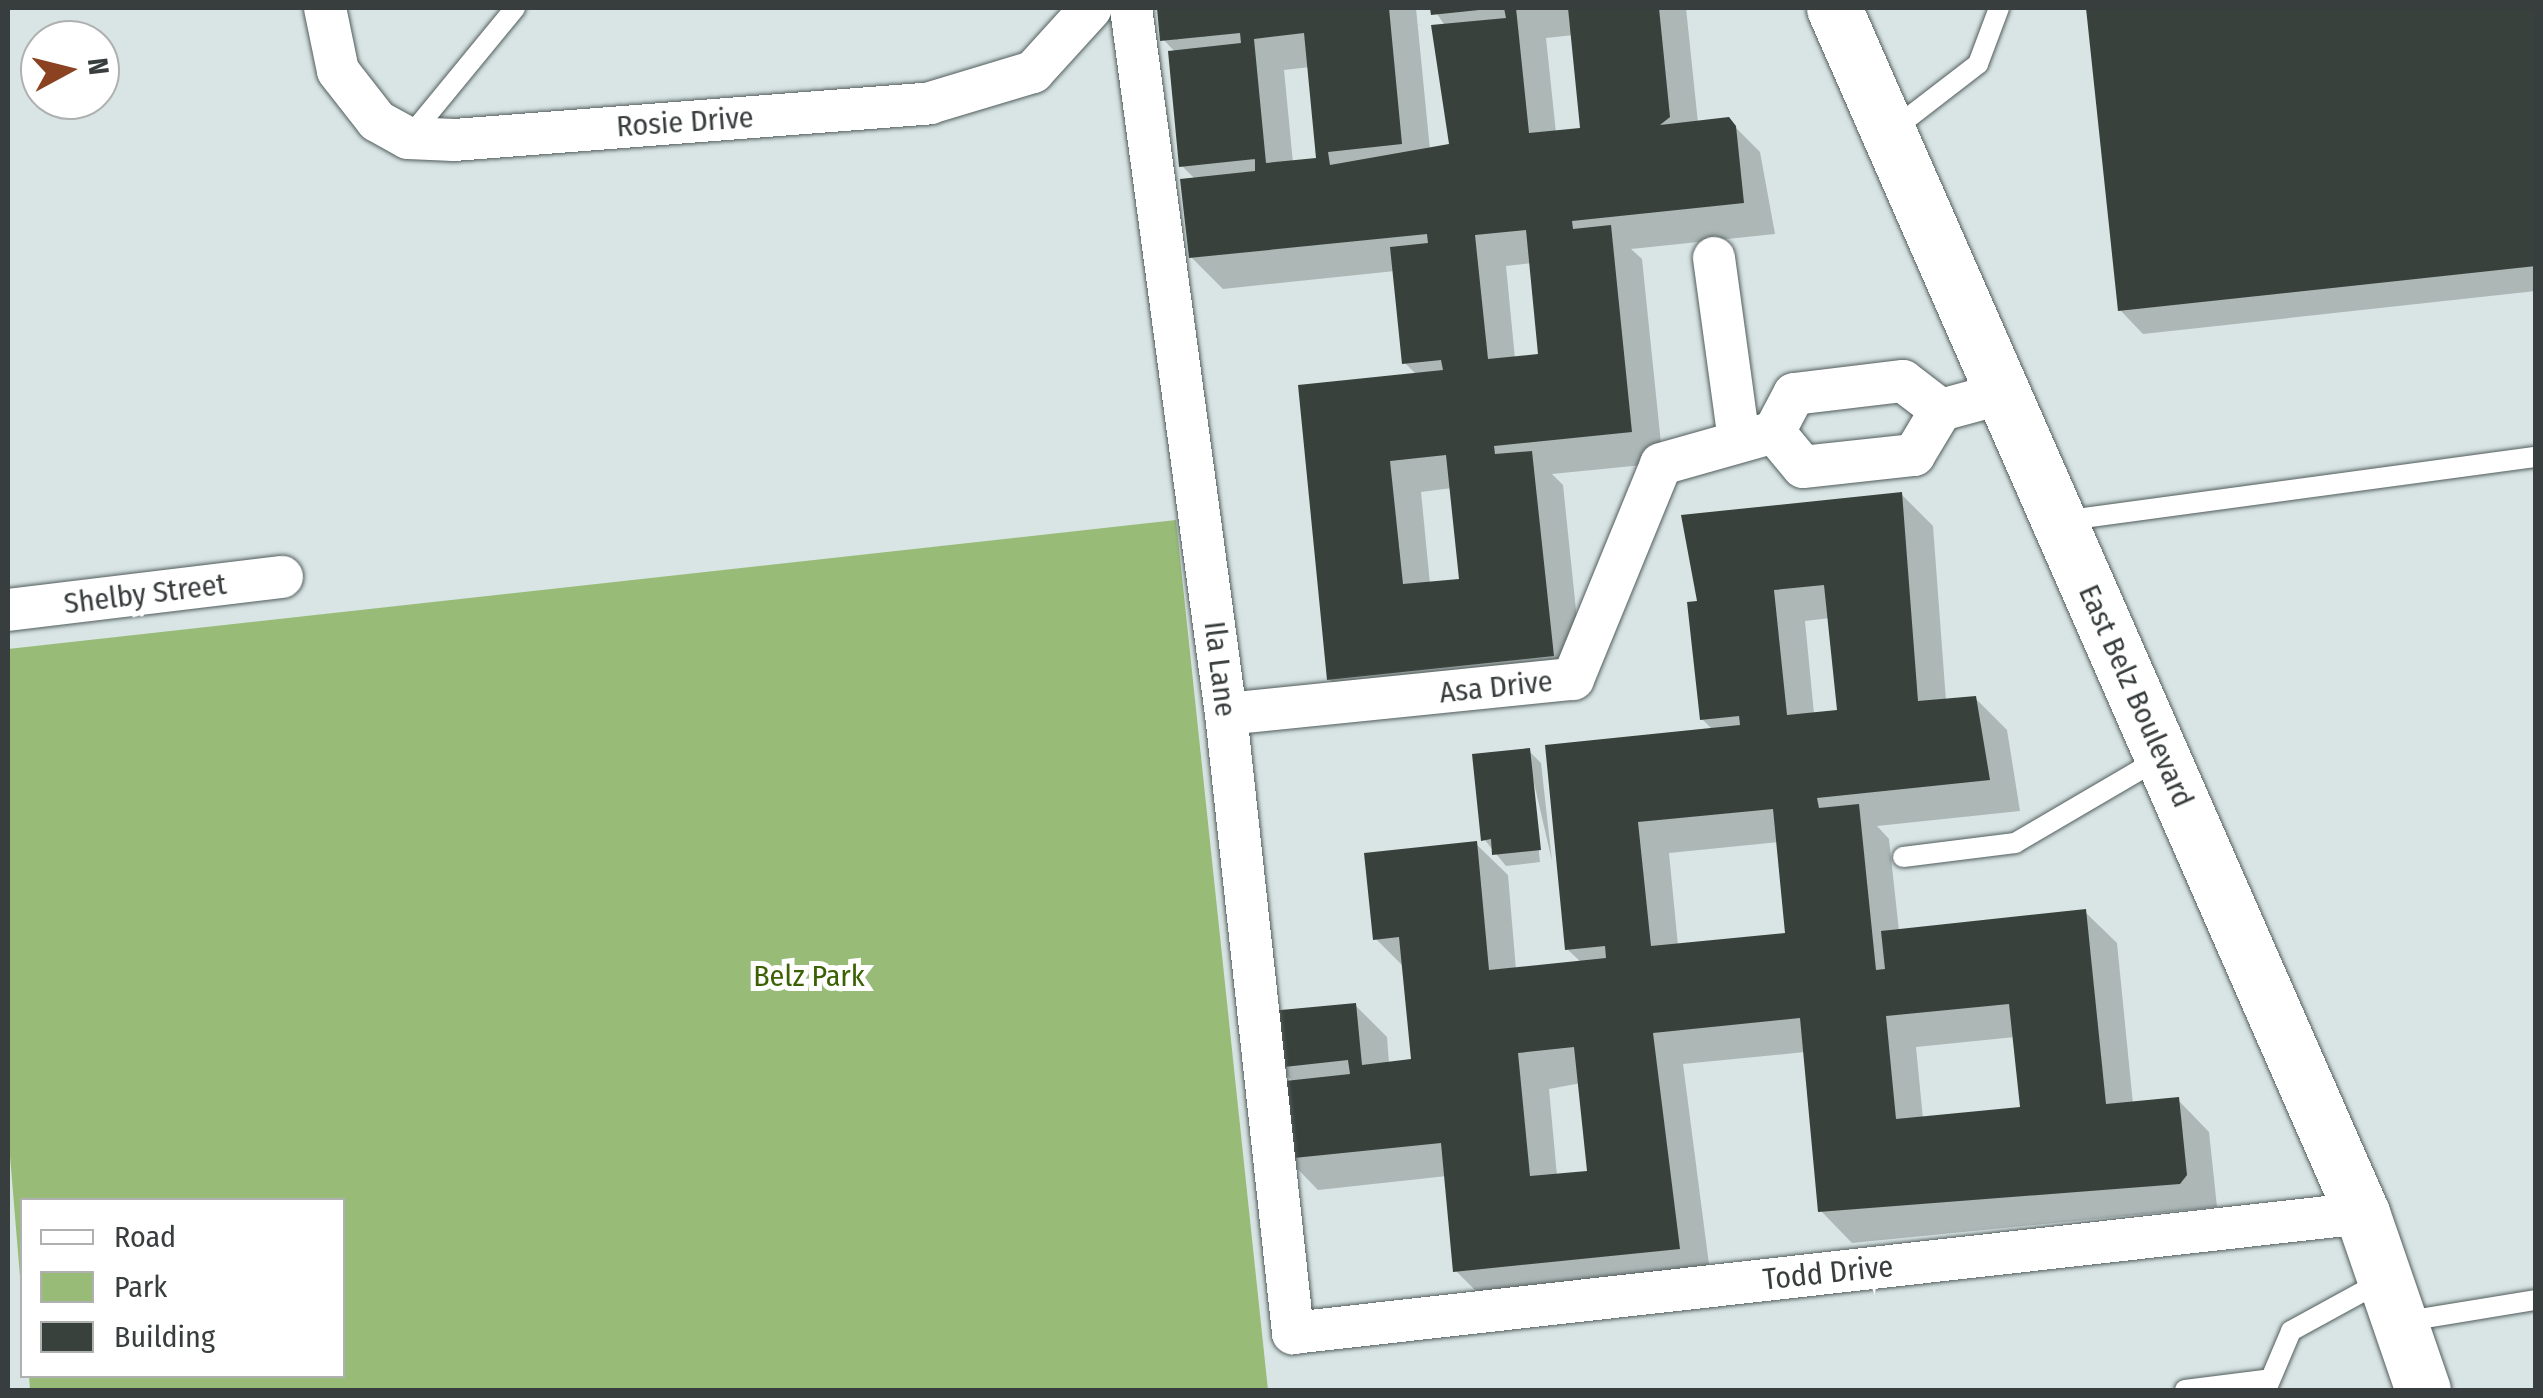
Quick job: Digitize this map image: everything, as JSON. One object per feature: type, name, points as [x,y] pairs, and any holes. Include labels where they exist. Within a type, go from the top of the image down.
[{"type":"street","points":[[325,8],[338,70],[378,121],[408,138]]},
{"type":"street","name":"Rosie Drive","points":[[408,138],[930,103],[1033,72],[1092,8]]},
{"type":"street","name":"Ila Lane","points":[[1131,8],[1226,714],[1293,1333]]},
{"type":"street","name":"East Belz Boulevard","points":[[1834,8],[2362,1213],[2422,1390]]},
{"type":"street","points":[[1714,258],[1756,436],[1802,467],[1914,455],[1941,410],[2000,394]]},
{"type":"street","points":[[1756,436],[1794,394],[1903,381],[1941,410]]},
{"type":"street","name":"Asa Drive","points":[[1226,714],[1574,679],[1661,464],[1756,436]]},
{"type":"street","name":"Shelby Street","points":[[8,610],[282,577]]},
{"type":"street","name":"Todd Drive","points":[[1293,1333],[2362,1213]]},
{"type":"lane","points":[[408,138],[514,8]]},
{"type":"lane","points":[[1889,132],[1978,64],[1999,8]]},
{"type":"lane","points":[[2059,522],[2536,457]]},
{"type":"lane","points":[[1903,857],[2016,843],[2163,756]]},
{"type":"lane","points":[[2185,1390],[2265,1385],[2291,1332],[2392,1300],[2536,1300]]},
{"type":"green space","name":"Belz Park","points":[[1176,520],[1268,1390],[30,1390],[29,1378],[345,1378],[345,1198],[20,1198],[20,1277],[8,1132],[8,649]]},
{"type":"building","points":[[1157,8],[1389,8],[1402,144],[1328,152],[1330,165],[1449,144],[1431,25],[1506,18],[1504,8],[1516,8],[1529,133],[1580,128],[1568,8],[1659,8],[1670,117],[1660,125],[1729,117],[1736,126],[1744,203],[1572,221],[1573,229],[1611,225],[1632,432],[1494,446],[1495,454],[1532,451],[1554,656],[1327,680],[1298,385],[1443,370],[1441,360],[1402,364],[1390,247],[1428,243],[1427,234],[1189,258],[1180,179],[1255,171],[1255,159],[1179,167],[1168,51],[1241,43],[1240,33],[1160,41]],"holes":[[[1304,33],[1316,158],[1266,163],[1254,39]],[[1526,230],[1538,354],[1488,359],[1475,235]],[[1446,455],[1459,579],[1403,584],[1390,461]]]},
{"type":"building","points":[[1430,8],[1479,8],[1479,10],[1431,15]]},
{"type":"building","points":[[2086,8],[2536,8],[2536,266],[2118,311]]},
{"type":"building","points":[[1902,492],[1918,701],[1976,696],[1990,780],[1817,798],[1819,808],[1859,804],[1876,970],[1885,969],[1881,931],[2086,909],[2106,1104],[2179,1097],[2187,1175],[2180,1184],[1818,1212],[1800,1018],[1653,1033],[1680,1249],[1453,1272],[1441,1143],[1284,1159],[1276,1082],[1350,1074],[1348,1060],[1275,1068],[1270,1011],[1356,1003],[1362,1065],[1411,1059],[1399,937],[1373,940],[1364,853],[1477,841],[1489,970],[1606,958],[1605,946],[1565,950],[1545,745],[1740,725],[1739,716],[1700,720],[1687,602],[1697,601],[1681,515]],"holes":[[[1824,585],[1837,710],[1787,715],[1774,590]],[[1773,809],[1785,933],[1651,946],[1638,822]],[[2009,1004],[2020,1107],[1896,1119],[1886,1016]],[[1574,1047],[1587,1171],[1530,1176],[1518,1053]]]},
{"type":"building","points":[[1530,748],[1541,850],[1492,855],[1491,839],[1481,841],[1472,754]]}]
